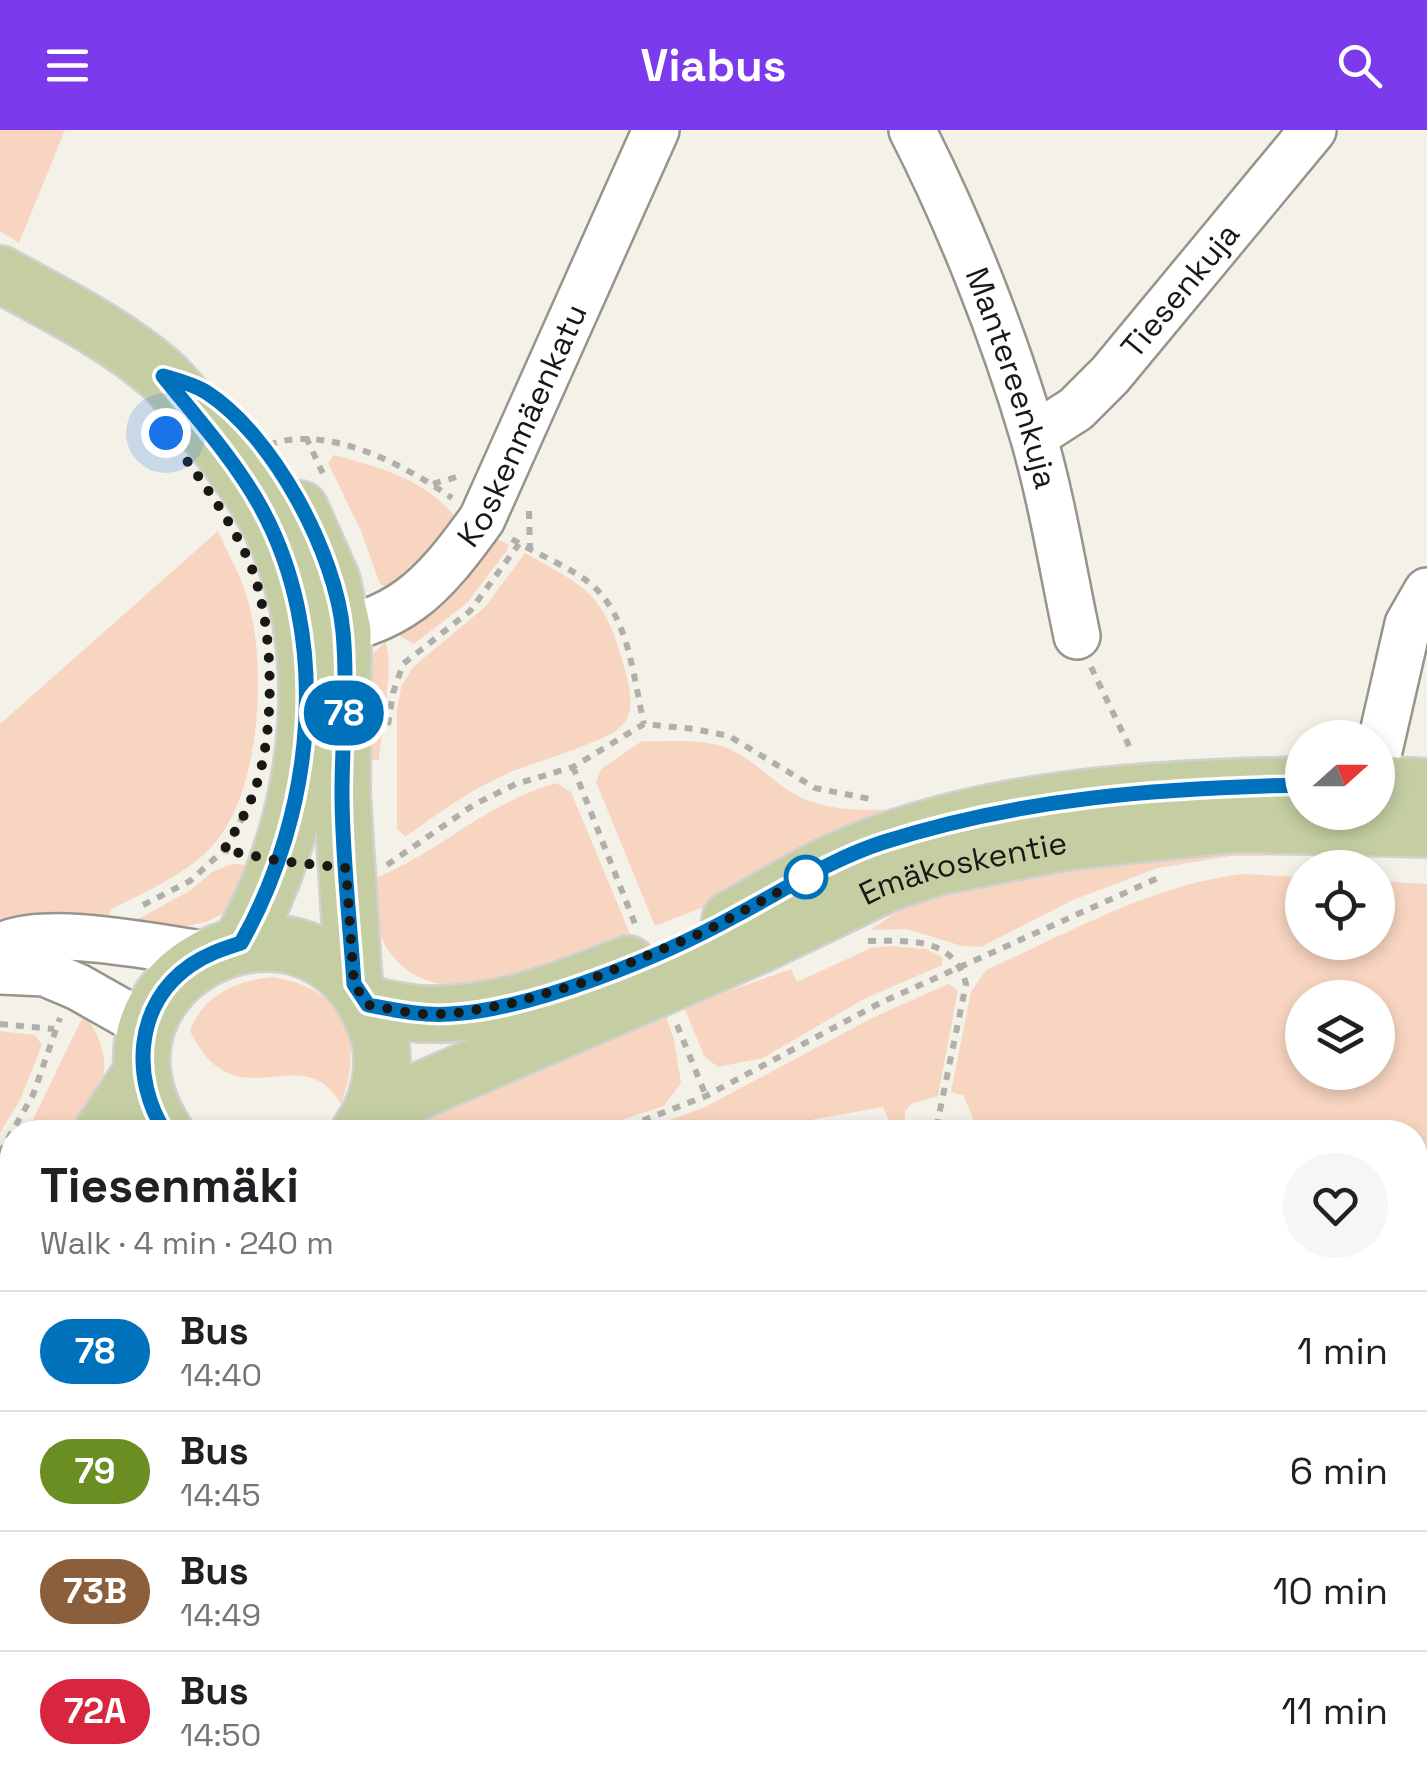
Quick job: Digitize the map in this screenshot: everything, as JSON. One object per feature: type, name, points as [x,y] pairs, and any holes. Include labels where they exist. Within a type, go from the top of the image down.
[{"type":"main road","points":[[0,274],[65,310],[163,376],[259,503],[283,553],[296,595],[323,634],[342,794],[372,860],[361,994]]},
{"type":"main road","points":[[224,949],[263,904],[280,861],[300,764],[306,705],[323,634]]},
{"type":"main road","points":[[1395,785],[1427,787]]},
{"type":"main road","name":"Emäkoskentie","points":[[361,994],[418,1014],[452,1014],[509,1004],[582,983],[732,918],[836,861],[881,843],[975,816],[1068,799],[1136,792],[1285,787]]},
{"type":"main road","name":"Emäkoskentie","points":[[374,1120],[417,1092],[759,944],[886,884],[937,866],[1066,842],[1236,824],[1427,829]]},
{"type":"main road","points":[[108,1120],[144,1049],[170,984],[187,968],[224,949],[276,943],[311,952],[333,965],[361,994],[378,1033],[382,1063],[378,1093],[366,1120]]},
{"type":"main road","points":[[144,1049],[151,1110],[158,1120]]},
{"type":"street","name":"Koskenmäenkatu","points":[[323,634],[384,617],[425,590],[449,566],[482,520],[656,130]]},
{"type":"street","name":"Mantereenkuja","points":[[912,130],[966,251],[1034,436],[1077,636]]},
{"type":"street","name":"Tiesenkuja","points":[[1034,436],[1076,409],[1110,375],[1314,130]]},
{"type":"street","points":[[1386,720],[1408,624],[1427,591]]},
{"type":"street","points":[[0,947],[33,937],[68,937],[224,949]]},
{"type":"street","points":[[0,971],[45,974],[78,987],[144,1049]]},
{"type":"path","points":[[388,730],[393,693],[403,664],[470,611],[519,544]]},
{"type":"path","points":[[1077,636],[1136,760]]},
{"type":"path","points":[[372,860],[516,784],[574,767],[644,724],[694,728],[729,736],[815,788],[853,798],[890,801]]},
{"type":"path","points":[[574,767],[638,932]]},
{"type":"path","points":[[102,942],[122,918],[190,881],[224,850],[249,804]]},
{"type":"path","points":[[224,850],[280,861]]},
{"type":"path","points":[[644,1120],[706,1096],[880,1003],[1156,878],[1175,875]]},
{"type":"path","points":[[852,941],[910,940],[935,946],[962,968],[966,984],[938,1120]]},
{"type":"path","points":[[19,1120],[33,1096],[54,1029],[78,987]]},
{"type":"path","points":[[674,1019],[706,1096]]},
{"type":"path","points":[[0,1024],[54,1029]]},
{"type":"shaded area","points":[[0,130],[65,130],[19,243],[0,231]]},
{"type":"shaded area","points":[[334,455],[405,478],[435,497],[461,524],[391,589],[380,584],[361,531],[328,463]]},
{"type":"shaded area","points":[[218,531],[245,592],[257,659],[256,727],[242,792],[230,821],[214,844],[192,864],[111,909],[109,916],[18,918],[0,923],[0,724]]},
{"type":"shaded area","points":[[496,539],[508,544],[508,549],[467,603],[414,644],[401,637],[399,634],[463,585]]},
{"type":"shaded area","points":[[525,553],[586,591],[605,615],[628,683],[630,706],[626,719],[606,736],[486,784],[405,837],[397,828],[397,711],[401,687],[413,667],[485,607]]},
{"type":"shaded area","points":[[385,642],[388,681],[379,760],[366,759],[370,656]]},
{"type":"shaded area","points":[[642,741],[725,747],[800,797],[828,806],[857,810],[916,808],[727,898],[655,926],[596,782],[601,769]]},
{"type":"shaded area","points":[[556,783],[571,792],[631,936],[510,981],[469,986],[432,982],[401,965],[379,932],[368,881],[416,858],[506,804]]},
{"type":"shaded area","points":[[1187,842],[1427,845],[1427,858],[1395,857],[1395,850],[1285,850],[1285,856],[1230,856],[1158,868],[1073,900],[981,947],[962,946],[907,929],[870,930],[925,893]]},
{"type":"shaded area","points":[[232,864],[250,865],[228,911],[183,927],[129,924],[191,890],[212,872]]},
{"type":"shaded area","points":[[1242,874],[1285,876],[1285,960],[1395,960],[1395,882],[1427,884],[1427,1120],[974,1120],[963,1095],[951,1092],[971,992],[986,970],[1143,899]]},
{"type":"shaded area","points":[[871,948],[926,949],[942,957],[942,965],[862,1000],[763,1058],[718,1067],[704,1056],[684,1007],[791,969],[797,982]]},
{"type":"shaded area","points":[[272,977],[317,992],[343,1020],[351,1058],[341,1104],[325,1085],[307,1077],[247,1078],[227,1073],[208,1059],[190,1031],[203,1008],[222,992]]},
{"type":"shaded area","points":[[948,984],[958,990],[938,1096],[911,1104],[905,1120],[889,1120],[883,1107],[811,1120],[670,1120],[705,1107],[874,1017]]},
{"type":"shaded area","points":[[84,1014],[95,1030],[104,1061],[99,1090],[79,1120],[33,1120]]},
{"type":"shaded area","points":[[665,1014],[674,1039],[681,1083],[664,1106],[621,1120],[419,1120],[427,1113]]},
{"type":"shaded area","points":[[0,1031],[35,1035],[42,1045],[20,1100],[8,1120],[0,1120]]},
{"type":"bus line","name":"78","points":[[157,1120],[151,1110],[142,1072],[147,1026],[170,984],[208,954],[241,943],[263,904],[292,814],[306,705],[303,637],[283,553],[259,503],[163,376],[203,390],[234,414],[263,448],[290,487],[332,581],[343,631],[342,794],[354,984],[368,1005],[418,1014],[452,1014],[509,1004],[582,983],[706,931],[836,861],[881,843],[975,816],[1068,799],[1136,792],[1285,786]]},
{"type":"route","points":[[166,433],[205,483],[252,569],[270,650],[264,750],[256,787],[224,850],[346,868],[354,984],[368,1005],[418,1014],[452,1014],[509,1004],[582,983],[706,931],[806,877]]}]
